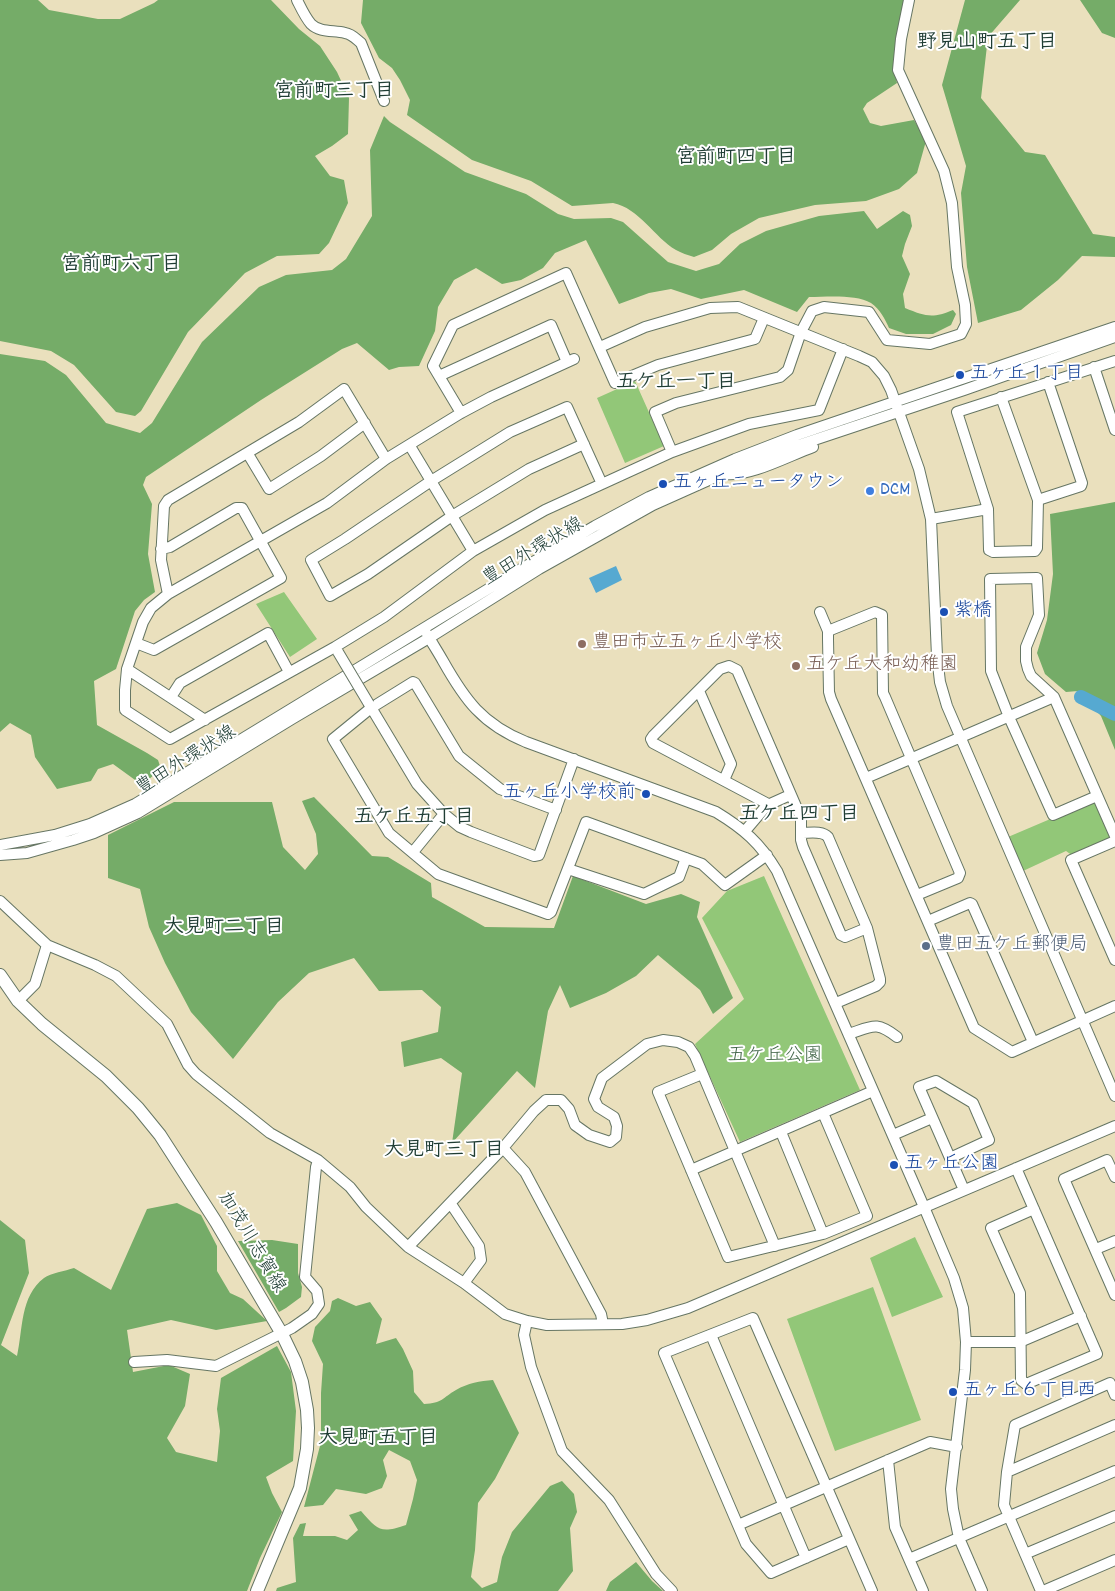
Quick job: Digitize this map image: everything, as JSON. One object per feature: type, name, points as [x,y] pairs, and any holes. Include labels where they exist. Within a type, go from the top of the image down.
[{"type":"main road","name":"加茂川志賀線","points":[[0,975],[18,1001],[42,1024],[106,1076],[138,1108],[160,1135],[216,1222],[282,1334],[295,1361],[302,1382],[307,1410],[307,1449],[300,1488],[257,1591]]},
{"type":"street","points":[[297,0],[310,23],[316,28],[346,33],[355,37],[361,44],[384,101]]},
{"type":"street","points":[[672,452],[655,412],[676,403],[780,377],[788,370],[801,332],[812,311],[824,307],[868,312],[887,340],[930,344],[962,334],[966,324],[965,305],[957,267],[952,203],[944,171],[898,70],[901,39],[909,0]]},
{"type":"street","points":[[461,413],[433,366],[453,325],[566,273],[615,383],[658,364],[754,339],[764,318]]},
{"type":"street","points":[[600,347],[645,327],[710,308],[738,307],[872,362],[884,376],[897,406],[919,470],[931,519],[937,656],[940,682],[947,706],[1115,1096]]},
{"type":"street","points":[[440,376],[551,325],[571,360],[490,397],[461,413],[386,459],[327,503],[168,594],[151,608],[143,622],[127,669],[125,710],[170,739],[290,672],[336,649],[384,617],[473,551],[545,510],[672,452],[749,424],[819,410],[843,349]]},
{"type":"street","name":"豊田外環状線","points":[[0,855],[27,853],[73,840],[94,833],[138,813],[430,638],[539,569],[653,505],[771,454],[839,431],[897,406],[1115,327]]},
{"type":"street","name":"豊田外環状線","points":[[0,845],[55,835],[90,824],[135,804],[424,628],[595,526],[649,497],[797,434],[897,406],[964,390],[1115,337]]},
{"type":"street","points":[[1001,397],[1038,500],[1037,548],[1035,551],[993,552],[990,550],[988,509],[957,412],[1001,397],[1115,361]]},
{"type":"street","points":[[1094,367],[1115,430]]},
{"type":"street","points":[[1038,500],[1081,486],[1082,483],[1048,382]]},
{"type":"street","points":[[168,594],[161,560],[161,549],[164,506],[168,500],[299,422],[344,389],[386,459]]},
{"type":"street","points":[[584,444],[529,469],[452,516],[368,574],[330,596],[311,560],[431,481],[510,432],[567,407],[584,444],[602,484]]},
{"type":"street","points":[[248,454],[269,489],[321,456],[365,424]]},
{"type":"street","points":[[410,446],[473,551]]},
{"type":"street","points":[[136,644],[154,650],[281,578],[242,508],[236,508],[170,547],[161,549]]},
{"type":"street","points":[[931,519],[988,509]]},
{"type":"street","points":[[1097,796],[1053,815],[1009,717],[991,671],[990,579],[1037,578],[1039,616],[1026,647],[1026,661],[1031,676],[1054,697],[1115,836]]},
{"type":"street","points":[[820,612],[828,630],[829,692],[974,1028],[1012,1052],[1115,1006]]},
{"type":"street","points":[[828,630],[875,612],[882,615],[883,693],[960,873],[958,878],[917,895]]},
{"type":"street","points":[[424,628],[462,693],[472,706],[489,722],[520,740],[716,812],[745,831],[767,855],[780,877],[924,1207],[954,1278],[963,1308],[966,1342],[965,1370],[951,1488],[953,1510],[959,1538],[982,1591]]},
{"type":"street","points":[[171,697],[180,683],[268,633],[290,672]]},
{"type":"street","points":[[336,649],[417,784],[444,814],[460,827],[534,856],[539,855],[574,759]]},
{"type":"street","points":[[768,804],[653,743],[651,739],[720,669],[730,666],[737,670],[800,818],[800,833],[803,847],[841,935],[845,937],[867,928]]},
{"type":"street","points":[[127,669],[205,720]]},
{"type":"street","points":[[556,810],[500,789],[459,756],[413,682],[370,706],[333,740],[389,833],[438,874],[548,914],[551,912],[586,822],[702,864],[725,885],[767,855]]},
{"type":"street","points":[[699,691],[730,764],[724,780]]},
{"type":"street","points":[[866,778],[1054,697]]},
{"type":"street","points":[[745,831],[768,804],[790,795]]},
{"type":"street","points":[[413,852],[444,814]]},
{"type":"street","points":[[800,833],[819,833],[827,836],[867,928],[876,962],[880,982],[876,986],[836,1003]]},
{"type":"street","points":[[1115,840],[1072,860],[1115,960]]},
{"type":"street","points":[[568,869],[644,894],[679,876],[686,858]]},
{"type":"street","points":[[0,900],[47,945],[116,976],[167,1024],[188,1065],[196,1074],[270,1134],[318,1160],[350,1187],[366,1207],[408,1247],[464,1283],[504,1314],[527,1321],[548,1325],[622,1324],[647,1320],[688,1308],[1115,1126]]},
{"type":"street","points":[[928,921],[970,903],[972,904],[1033,1042]]},
{"type":"street","points":[[18,1001],[35,984],[47,945]]},
{"type":"street","points":[[849,1034],[878,1026],[884,1028],[897,1038]]},
{"type":"street","points":[[408,1247],[451,1204],[546,1100],[561,1100],[569,1109],[574,1125],[589,1135],[610,1142],[616,1137],[617,1126],[614,1116],[598,1107],[594,1099],[596,1089],[602,1078],[647,1044],[664,1040],[678,1042],[689,1047],[695,1056],[775,1246]]},
{"type":"street","points":[[702,1074],[658,1092],[728,1257],[823,1234],[867,1216],[823,1113]]},
{"type":"street","points":[[950,1158],[989,1140],[973,1103],[936,1081],[919,1087],[932,1118],[964,1190]]},
{"type":"street","points":[[691,1170],[873,1091]]},
{"type":"street","points":[[893,1136],[932,1118]]},
{"type":"street","points":[[781,1132],[823,1234]]},
{"type":"street","points":[[503,1148],[525,1172],[602,1314],[603,1324]]},
{"type":"street","points":[[134,1362],[167,1360],[216,1366],[282,1334],[312,1314],[319,1304],[317,1291],[305,1277],[318,1160]]},
{"type":"street","points":[[1115,1178],[1107,1160],[1064,1179],[1115,1295]]},
{"type":"street","points":[[1016,1168],[1081,1316],[1097,1354],[1026,1384],[1021,1380],[1020,1293],[991,1228],[1034,1209]]},
{"type":"street","points":[[451,1204],[479,1246],[481,1260],[464,1283]]},
{"type":"street","points":[[1096,1249],[1115,1241]]},
{"type":"street","points":[[966,1342],[1020,1342],[1081,1316]]},
{"type":"street","points":[[849,1539],[771,1572],[746,1544],[664,1353],[753,1318],[872,1591]]},
{"type":"street","points":[[527,1321],[524,1335],[531,1367],[562,1451],[609,1500],[656,1574],[672,1591]]},
{"type":"street","points":[[711,1335],[782,1506],[806,1558]]},
{"type":"street","points":[[1115,1395],[1110,1383],[1014,1424],[1004,1505],[1042,1591],[1115,1560]]},
{"type":"street","points":[[1007,1472],[1115,1425]]},
{"type":"street","points":[[738,1525],[930,1442],[956,1447]]},
{"type":"street","points":[[888,1460],[895,1527],[923,1591]]},
{"type":"street","points":[[909,1559],[1115,1471]]},
{"type":"street","points":[[1025,1554],[1115,1516]]},
{"type":"green space","points":[[0,0],[38,0],[49,10],[98,19],[120,19],[158,0],[271,0],[299,29],[320,46],[337,72],[349,98],[348,134],[315,156],[330,176],[344,180],[348,203],[329,243],[319,254],[277,256],[245,273],[188,332],[141,411],[135,416],[116,412],[74,365],[51,351],[0,341]]},
{"type":"green space","points":[[363,0],[905,0],[894,70],[897,83],[867,103],[863,109],[870,123],[881,126],[914,120],[926,141],[917,173],[899,189],[866,201],[815,205],[759,218],[731,234],[712,250],[694,257],[678,251],[668,244],[639,217],[622,206],[613,203],[572,206],[531,181],[472,160],[407,115],[410,100],[400,80],[392,68],[379,58],[361,23]]},
{"type":"green space","points":[[965,0],[1020,0],[988,37],[981,98],[1025,152],[1045,155],[1093,234],[1115,237],[1115,257],[1082,256],[1058,280],[1021,310],[978,323],[967,267],[961,193],[966,166],[942,85]]},
{"type":"green space","points":[[1080,0],[1115,0],[1115,38],[1102,33]]},
{"type":"green space","points":[[384,116],[390,122],[465,172],[526,194],[558,214],[574,219],[611,218],[623,222],[668,262],[696,271],[719,264],[740,244],[766,231],[819,216],[864,211],[877,229],[903,211],[910,215],[912,226],[902,256],[910,274],[903,294],[905,308],[929,315],[939,315],[953,310],[956,314],[951,325],[933,334],[906,334],[889,328],[880,311],[871,303],[849,297],[809,297],[797,312],[744,290],[701,299],[671,289],[649,293],[619,304],[586,240],[555,253],[543,268],[521,280],[502,284],[476,268],[454,280],[438,307],[435,331],[419,366],[399,367],[389,370],[357,343],[342,349],[261,400],[146,477],[143,485],[152,504],[148,554],[155,592],[144,600],[135,611],[116,669],[94,681],[97,725],[158,760],[161,769],[142,785],[113,764],[98,769],[91,781],[57,789],[35,757],[31,735],[10,723],[0,732],[0,354],[45,361],[66,375],[106,423],[140,433],[152,423],[202,342],[259,287],[286,275],[332,270],[346,259],[372,216],[370,150]]},
{"type":"green space","points":[[635,381],[664,446],[625,463],[597,398]]},
{"type":"green space","points":[[1115,502],[1115,750],[1101,716],[1078,691],[1066,692],[1045,674],[1037,653],[1047,620],[1053,574],[1050,514]]},
{"type":"green space","points":[[284,592],[317,639],[290,657],[256,604]]},
{"type":"green space","points":[[314,797],[372,856],[388,857],[431,883],[432,897],[485,927],[554,928],[573,876],[646,904],[681,894],[700,902],[697,917],[733,998],[713,1014],[700,990],[658,955],[636,976],[606,993],[570,1008],[560,985],[548,1011],[535,1088],[517,1071],[452,1143],[462,1073],[441,1058],[404,1067],[401,1042],[438,1032],[441,1007],[422,990],[379,991],[354,958],[309,973],[278,1002],[233,1059],[191,1012],[165,963],[149,927],[140,889],[108,878],[108,835],[174,802],[272,802],[283,847],[305,870],[318,854],[316,834],[302,801]]},
{"type":"green space","points":[[1095,800],[1112,838],[1073,856],[1066,851],[1023,871],[1008,837]]},
{"type":"green space","name":"五ケ丘公園","points":[[764,876],[860,1090],[740,1142],[695,1044],[744,999],[702,918],[727,891]]},
{"type":"green space","points":[[177,1203],[201,1215],[217,1246],[217,1271],[230,1293],[243,1299],[267,1321],[216,1330],[171,1320],[127,1330],[133,1372],[169,1365],[190,1374],[185,1406],[167,1438],[176,1452],[217,1462],[220,1431],[217,1409],[221,1378],[277,1346],[291,1372],[296,1411],[293,1461],[266,1477],[282,1512],[247,1591],[0,1591],[0,1220],[25,1240],[29,1273],[1,1345],[17,1356],[26,1304],[36,1285],[47,1276],[74,1268],[111,1290],[147,1209]]},
{"type":"green space","points":[[915,1237],[943,1297],[892,1317],[870,1258]]},
{"type":"green space","points":[[272,1240],[298,1244],[298,1273],[302,1287],[301,1297],[279,1312],[238,1241]]},
{"type":"green space","points":[[873,1287],[921,1420],[835,1451],[787,1319]]},
{"type":"green space","points":[[338,1298],[356,1306],[370,1302],[382,1319],[376,1344],[396,1338],[413,1371],[414,1392],[424,1404],[439,1401],[470,1384],[493,1380],[519,1433],[495,1479],[478,1503],[471,1577],[482,1588],[497,1582],[502,1557],[512,1532],[550,1486],[562,1481],[574,1494],[577,1512],[570,1528],[573,1571],[558,1591],[276,1591],[277,1588],[296,1582],[293,1538],[300,1524],[306,1523],[303,1536],[335,1536],[347,1540],[358,1530],[349,1515],[361,1511],[380,1529],[397,1528],[406,1525],[413,1499],[417,1480],[410,1461],[389,1450],[383,1460],[387,1476],[382,1488],[366,1494],[336,1489],[323,1505],[304,1507],[321,1442],[323,1364],[312,1341],[315,1327],[330,1311],[332,1301]]},
{"type":"green space","points":[[636,1562],[663,1591],[606,1591],[610,1582]]},
{"type":"water","points":[[616,566],[622,580],[596,593],[589,578]]},
{"type":"waterway","points":[[1081,697],[1115,714]]},
{"type":"place","name":"五ヶ丘１丁目","points":[[960,375]]},
{"type":"place","name":"五ヶ丘ニュータウン","points":[[663,484]]},
{"type":"place","name":"DCM","points":[[870,491]]},
{"type":"place","name":"紫橋","points":[[944,612]]},
{"type":"place","name":"豊田市立五ヶ丘小学校","points":[[582,644]]},
{"type":"place","name":"五ケ丘大和幼稚園","points":[[796,666]]},
{"type":"place","name":"五ヶ丘小学校前","points":[[646,794]]},
{"type":"place","name":"豊田五ケ丘郵便局","points":[[926,946]]},
{"type":"place","name":"五ヶ丘公園","points":[[894,1165]]},
{"type":"place","name":"五ヶ丘６丁目西","points":[[953,1392]]},
{"type":"district","name":"野見山町五丁目","points":[[987,44]]},
{"type":"district","name":"宮前町三丁目","points":[[334,93]]},
{"type":"district","name":"宮前町四丁目","points":[[736,159]]},
{"type":"district","name":"宮前町六丁目","points":[[121,266]]},
{"type":"district","name":"五ケ丘一丁目","points":[[676,384]]},
{"type":"district","name":"五ケ丘四丁目","points":[[799,816]]},
{"type":"district","name":"五ケ丘五丁目","points":[[414,819]]},
{"type":"district","name":"大見町二丁目","points":[[224,929]]},
{"type":"district","name":"大見町三丁目","points":[[444,1152]]},
{"type":"district","name":"大見町五丁目","points":[[378,1440]]}]
